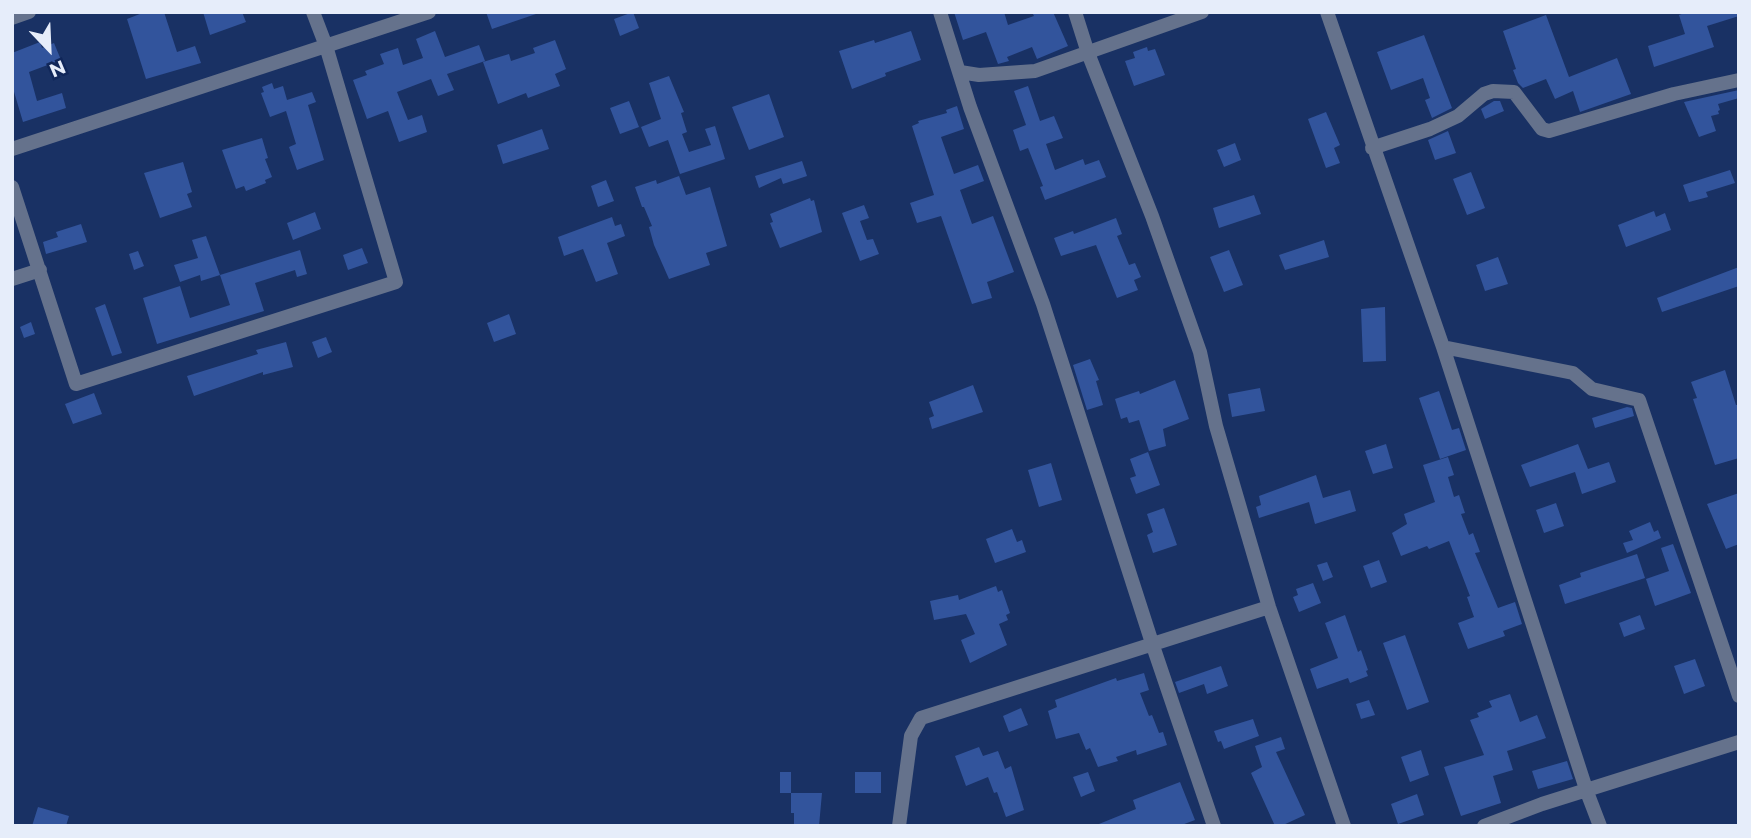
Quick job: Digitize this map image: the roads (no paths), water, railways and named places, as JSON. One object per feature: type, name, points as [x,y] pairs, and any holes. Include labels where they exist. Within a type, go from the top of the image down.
[{"type":"street","points":[[12,18],[29,12]]},
{"type":"street","points":[[12,187],[76,384],[396,282],[326,46],[313,12]]},
{"type":"street","points":[[12,149],[429,12]]},
{"type":"street","points":[[940,12],[970,107],[1043,304],[1214,826]]},
{"type":"street","points":[[1075,12],[1200,352],[1216,426],[1269,607],[1344,826]]},
{"type":"street","points":[[960,72],[979,75],[1035,71],[1202,12]]},
{"type":"street","points":[[1327,12],[1443,347],[1600,826]]},
{"type":"street","points":[[1372,148],[1430,129],[1458,116],[1484,94],[1493,91],[1514,92],[1542,129],[1549,131],[1674,94],[1739,80]]},
{"type":"street","points":[[12,279],[40,270]]},
{"type":"street","points":[[1443,347],[1573,373],[1592,388],[1639,400],[1739,696]]},
{"type":"street","points":[[899,826],[911,736],[921,718],[1269,607]]},
{"type":"street","points":[[1484,826],[1542,804],[1739,742]]}]
